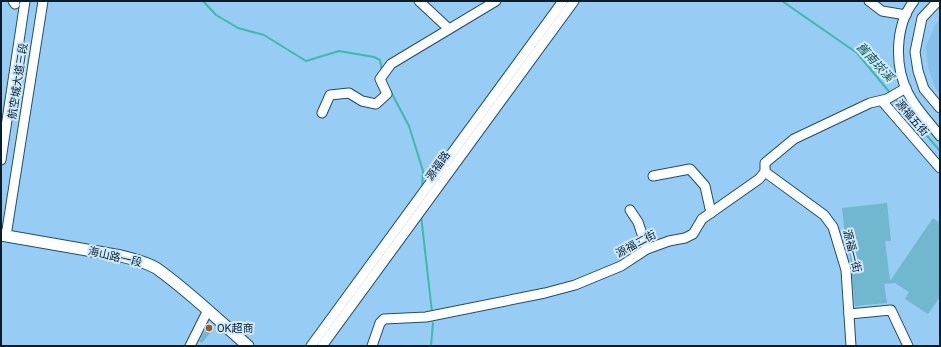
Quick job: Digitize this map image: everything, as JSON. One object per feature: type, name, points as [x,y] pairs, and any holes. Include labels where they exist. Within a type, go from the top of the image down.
[{"type":"main road","name":"海山路一段","points":[[4,235],[136,260],[155,268],[208,310],[248,346]]},
{"type":"street","name":"航空城大道三段","points":[[1,160],[25,1]]},
{"type":"street","name":"航空城大道三段","points":[[4,235],[43,1]]},
{"type":"street","points":[[419,1],[449,29]]},
{"type":"street","points":[[322,113],[330,96],[349,94],[362,101],[376,104],[386,94],[380,78],[391,64],[496,1]]},
{"type":"street","name":"源福路","points":[[311,346],[563,1]]},
{"type":"street","name":"源福路","points":[[322,346],[574,1]]},
{"type":"street","points":[[869,1],[882,11],[906,15]]},
{"type":"street","points":[[914,1],[906,15],[900,34],[900,64],[906,88],[915,104],[940,136]]},
{"type":"street","points":[[938,1],[922,18],[915,52],[918,71],[924,89],[940,108]]},
{"type":"street","name":"源福二街","points":[[372,346],[380,323],[384,319],[426,317],[545,293],[575,285],[621,266],[648,249],[669,241],[685,238],[693,234],[702,219],[759,179],[765,172],[764,163],[794,139],[870,103],[882,101],[906,88]]},
{"type":"street","name":"源福五街","points":[[882,101],[940,168]]},
{"type":"street","points":[[653,176],[690,169],[705,186],[711,213]]},
{"type":"street","name":"源福一街","points":[[765,172],[824,215],[833,227],[846,270],[851,346]]},
{"type":"street","points":[[630,210],[638,222],[648,249]]},
{"type":"street","points":[[190,346],[208,310]]},
{"type":"street","points":[[849,314],[892,310],[908,346]]},
{"type":"shaded area","points":[[940,19],[940,95],[935,87],[928,67],[926,46],[935,25]]},
{"type":"building","points":[[887,203],[891,241],[885,241],[890,281],[933,218],[940,223],[940,297],[928,314],[905,299],[909,292],[895,283],[884,284],[887,303],[855,306],[849,245],[846,245],[842,208]]},
{"type":"building","points":[[209,324],[214,328],[202,343],[199,341]]},
{"type":"waterway","points":[[203,1],[216,15],[238,28],[264,35],[306,61],[339,51],[374,57],[380,60],[382,71]]},
{"type":"waterway","name":"舊南崁溪","points":[[782,1],[857,53],[891,94]]},
{"type":"waterway","points":[[390,90],[409,126],[423,171],[422,189]]},
{"type":"waterway","name":"舊南崁溪","points":[[894,97],[940,151]]},
{"type":"waterway","points":[[421,215],[432,312]]},
{"type":"waterway","points":[[431,346],[433,323]]},
{"type":"place","name":"OK超商","points":[[209,328]]}]
